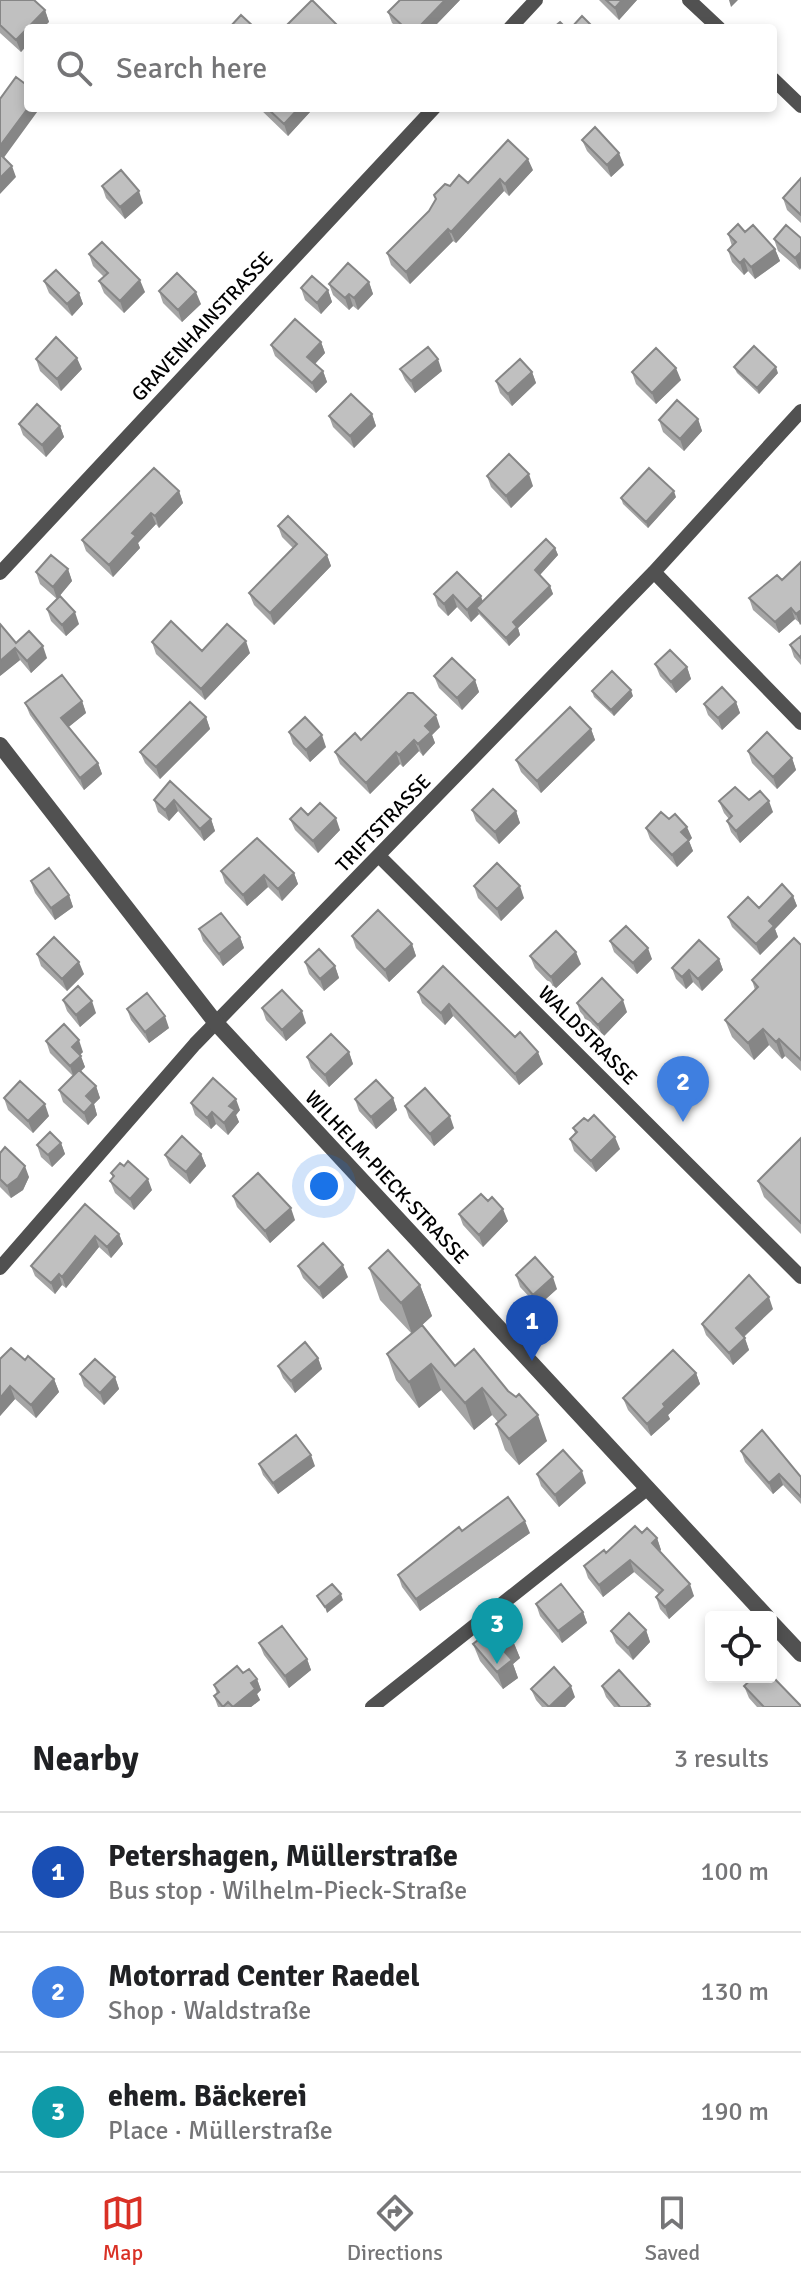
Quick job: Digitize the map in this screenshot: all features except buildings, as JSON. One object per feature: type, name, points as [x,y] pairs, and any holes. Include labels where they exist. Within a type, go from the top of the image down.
[{"type":"street","points":[[514,24],[536,0]]},
{"type":"street","points":[[689,0],[715,24]]},
{"type":"street","points":[[777,83],[801,106]]},
{"type":"street","name":"GRAVENHAINSTRASSE","points":[[0,573],[430,112]]},
{"type":"street","name":"TRIFTSTRASSE","points":[[0,1268],[166,1074],[654,572],[801,411]]},
{"type":"street","points":[[654,572],[801,723]]},
{"type":"street","name":"WILHELM-PIECK-STRASSE","points":[[0,745],[216,1023],[761,1611]]},
{"type":"street","name":"WALDSTRASSE","points":[[379,856],[801,1277]]},
{"type":"street","points":[[372,1707],[648,1488]]},
{"type":"street","points":[[777,1628],[801,1654]]},
{"type":"place","name":"Motorrad Center Raedel","points":[[683,1122]]},
{"type":"place","name":"Petershagen, Müllerstraße","points":[[532,1361]]},
{"type":"place","name":"ehem. Bäckerei","points":[[497,1664]]}]
